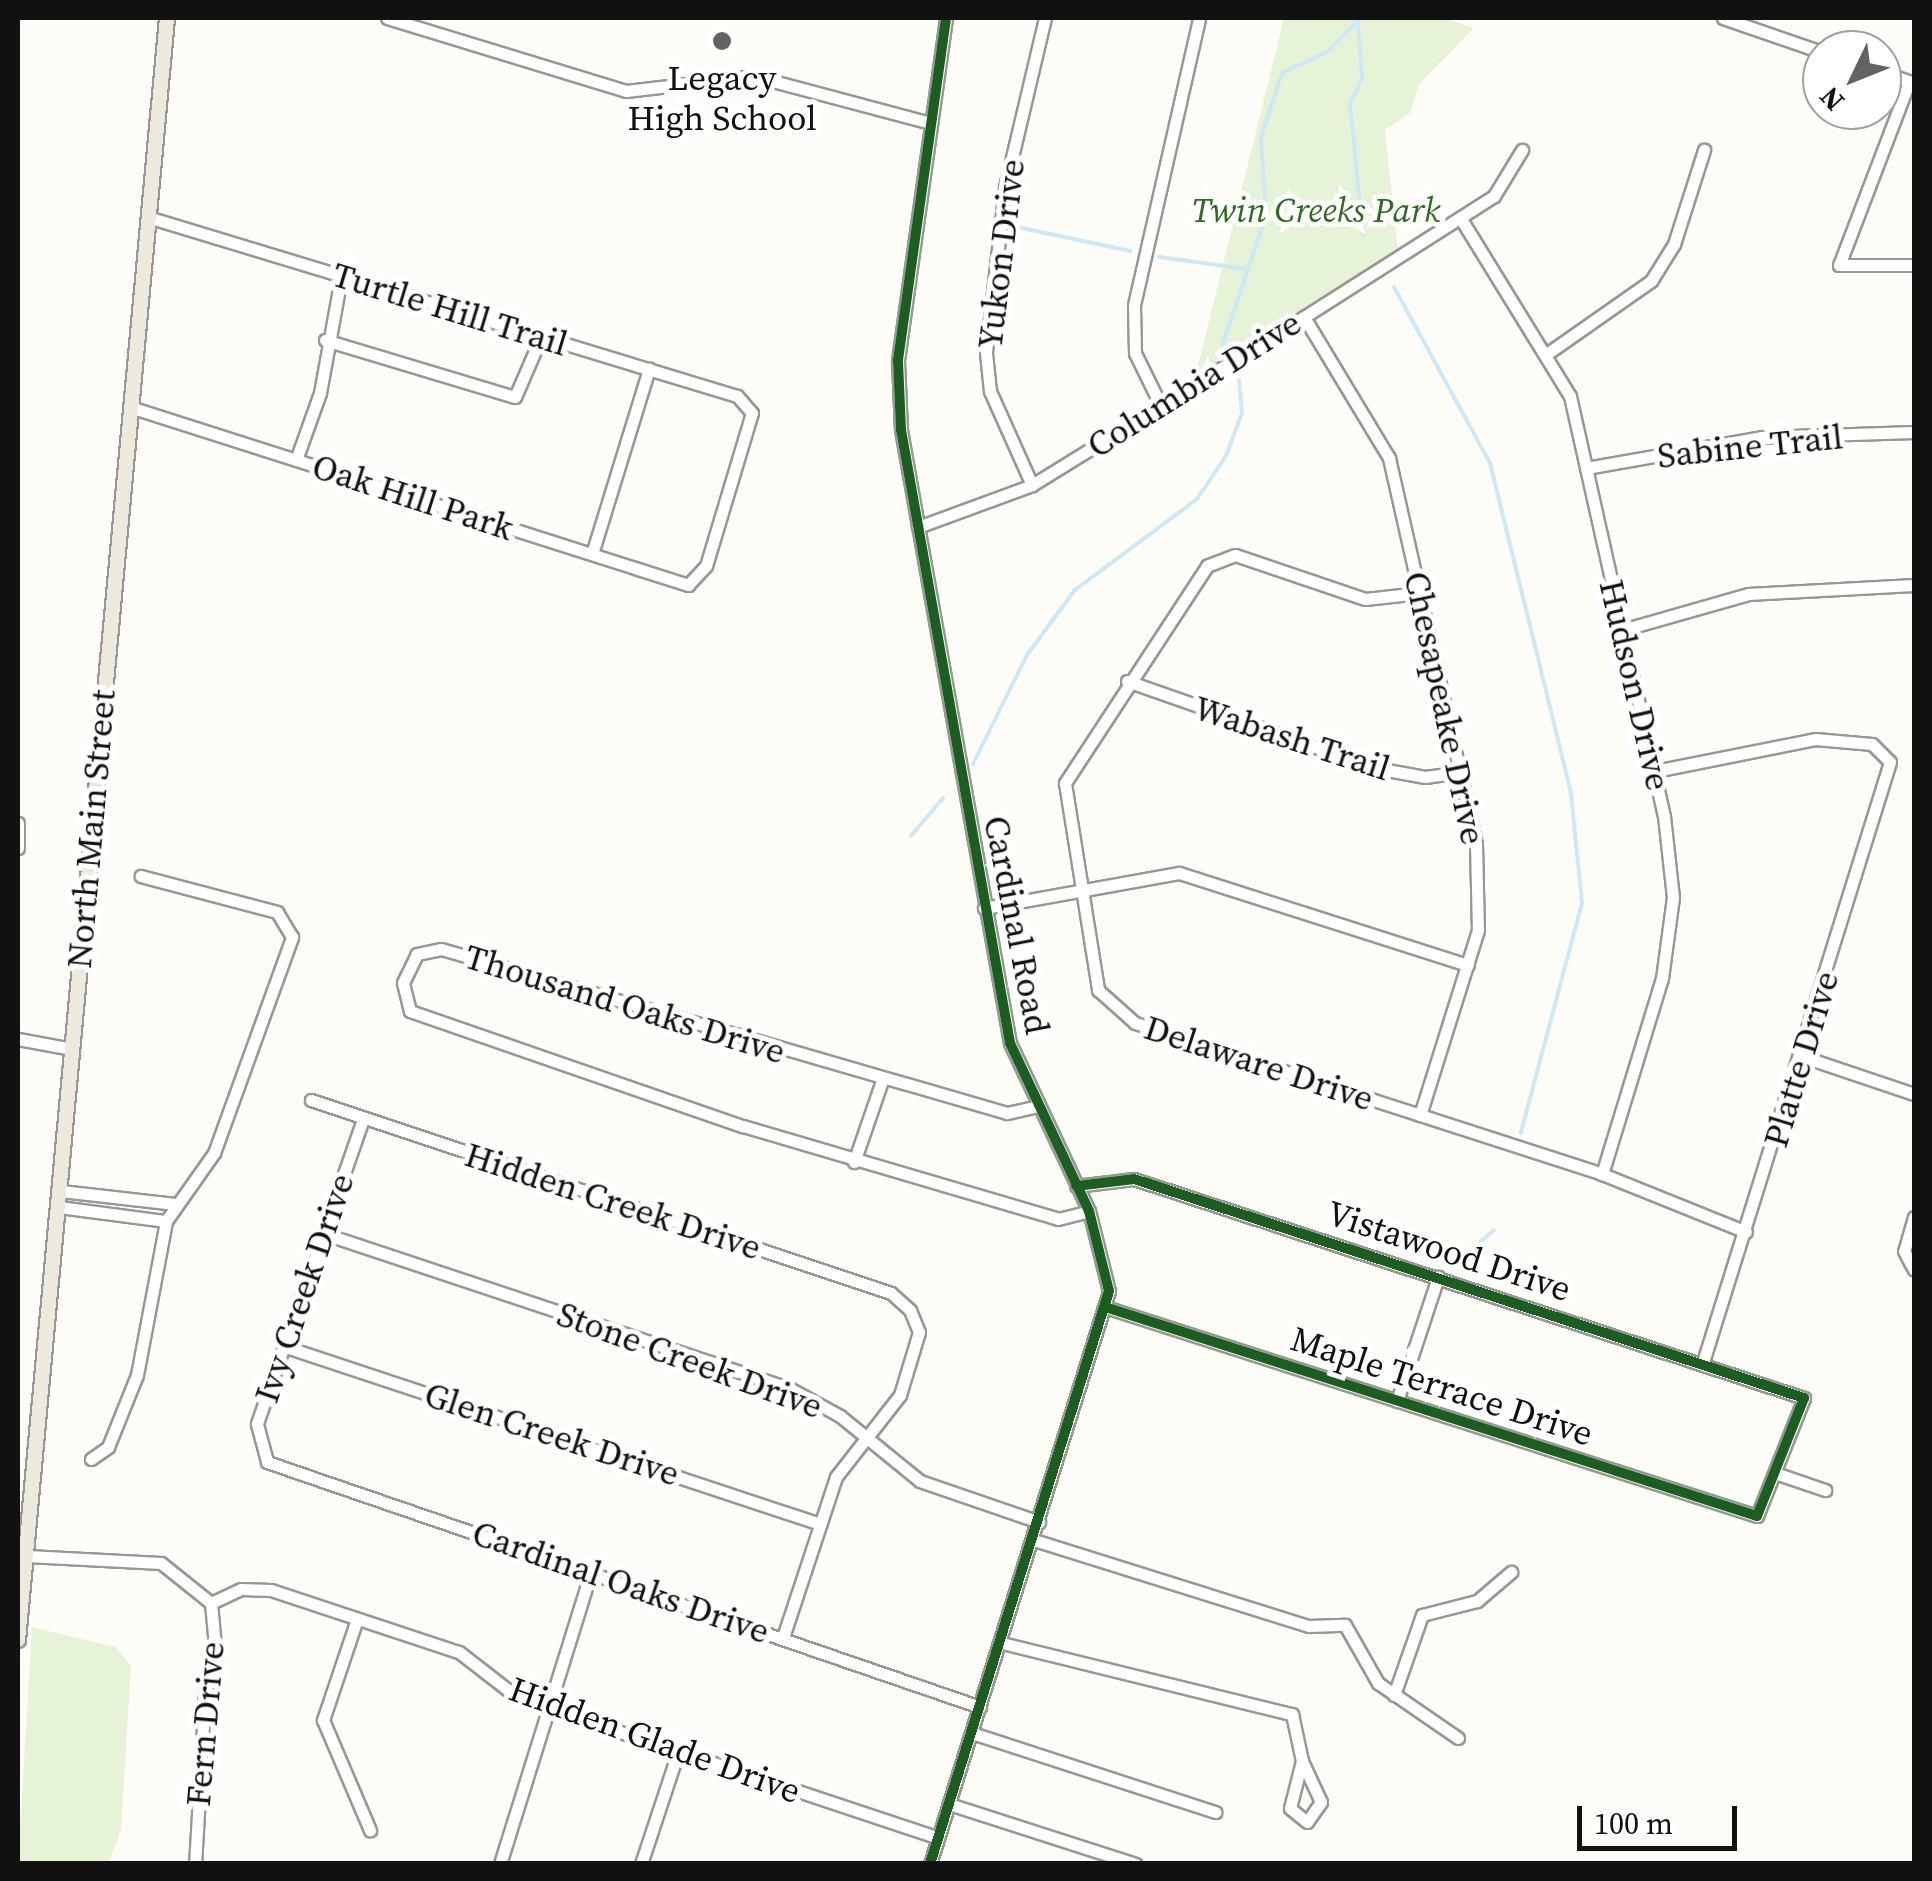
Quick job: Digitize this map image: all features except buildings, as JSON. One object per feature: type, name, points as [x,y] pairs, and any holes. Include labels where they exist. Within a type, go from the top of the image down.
[{"type":"main road","name":"North Main Street","points":[[18,1640],[167,18]]},
{"type":"street","points":[[387,18],[626,91],[754,76],[927,122]]},
{"type":"street","name":"Cardinal Road","points":[[930,1864],[1108,1308],[1109,1271],[1089,1211],[1010,1043],[896,382],[927,122],[946,18]]},
{"type":"street","name":"Yukon Drive","points":[[1032,485],[990,391],[986,352],[1005,187],[1045,18]]},
{"type":"street","points":[[1160,404],[1135,353],[1134,305],[1199,18]]},
{"type":"street","points":[[1724,18],[1802,45]]},
{"type":"street","points":[[1912,82],[1839,265],[1914,264]]},
{"type":"street","name":"Columbia Drive","points":[[918,527],[1032,485],[1304,318],[1461,220],[1502,188],[1522,150]]},
{"type":"street","points":[[1548,353],[1666,262],[1704,150]]},
{"type":"street","name":"Turtle Hill Trail","points":[[148,217],[650,370],[750,405],[696,584]]},
{"type":"street","name":"Hudson Drive","points":[[1461,220],[1548,353],[1570,396],[1655,771],[1670,857],[1669,938],[1602,1174]]},
{"type":"street","points":[[296,460],[320,393],[324,340],[341,277]]},
{"type":"street","name":"Chesapeake Drive","points":[[1304,318],[1390,458],[1460,772],[1483,896],[1468,965],[1420,1116]]},
{"type":"street","points":[[324,340],[515,397],[541,337]]},
{"type":"street","points":[[592,554],[650,370]]},
{"type":"street","name":"Oak Hill Park","points":[[130,407],[696,584]]},
{"type":"street","name":"Sabine Trail","points":[[1586,468],[1761,437],[1914,432]]},
{"type":"street","name":"Delaware Drive","points":[[1419,593],[1365,599],[1221,556],[1127,681],[1065,783],[1077,890],[1098,990],[1124,1018],[1602,1174],[1746,1232]]},
{"type":"street","points":[[1622,630],[1748,594],[1914,585]]},
{"type":"street","name":"Wabash Trail","points":[[1127,681],[1376,768],[1425,777],[1460,772]]},
{"type":"street","name":"Platte Drive","points":[[1655,771],[1815,739],[1888,754],[1804,1057],[1704,1362]]},
{"type":"street","points":[[18,823],[18,848]]},
{"type":"street","points":[[984,908],[1178,873],[1468,965]]},
{"type":"street","points":[[91,1458],[108,1447],[137,1375],[166,1221],[214,1153],[292,937],[277,912],[141,876]]},
{"type":"street","name":"Thousand Oaks Drive","points":[[1038,1106],[1016,1115],[441,949],[408,965],[410,1011],[854,1162],[1058,1219],[1089,1211]]},
{"type":"street","points":[[18,1039],[72,1049]]},
{"type":"street","points":[[1804,1057],[1914,1094]]},
{"type":"street","points":[[854,1162],[882,1078]]},
{"type":"street","name":"Hidden Creek Drive","points":[[311,1100],[891,1293],[910,1310],[919,1332],[900,1395],[867,1440]]},
{"type":"street","name":"Ivy Creek Drive","points":[[263,1457],[257,1424],[362,1120]]},
{"type":"street","name":"Vistawood Drive","points":[[1076,1186],[1134,1179],[1804,1396],[1778,1474]]},
{"type":"street","points":[[61,1191],[175,1204]]},
{"type":"street","points":[[117,1214],[120,1197]]},
{"type":"street","points":[[59,1207],[166,1221]]},
{"type":"street","points":[[1914,1217],[1904,1252],[1914,1270]]},
{"type":"street","name":"Stone Creek Drive","points":[[322,1233],[789,1388],[920,1481],[1039,1522]]},
{"type":"street","points":[[1398,1401],[1438,1277]]},
{"type":"street","name":"Maple Terrace Drive","points":[[1108,1308],[1760,1515],[1778,1474]]},
{"type":"street","name":"Glen Creek Drive","points":[[284,1346],[820,1524]]},
{"type":"street","points":[[783,1637],[836,1477],[867,1440]]},
{"type":"street","name":"Cardinal Oaks Drive","points":[[263,1457],[980,1706]]},
{"type":"street","points":[[1778,1474],[1825,1490]]},
{"type":"street","points":[[1034,1540],[1309,1626],[1345,1624],[1369,1672],[1394,1695],[1458,1738]]},
{"type":"street","name":"Fern Drive","points":[[26,1556],[161,1563],[210,1603],[216,1657],[205,1692],[194,1864]]},
{"type":"street","points":[[500,1864],[591,1572]]},
{"type":"street","points":[[1394,1695],[1422,1615],[1477,1601],[1511,1572]]},
{"type":"street","name":"Hidden Glade Drive","points":[[210,1603],[242,1589],[271,1590],[459,1652],[518,1698],[549,1710],[938,1838]]},
{"type":"street","points":[[357,1619],[324,1720],[370,1830]]},
{"type":"street","points":[[1002,1642],[1292,1714],[1302,1760],[1322,1802],[1307,1822],[1290,1808],[1302,1760]]},
{"type":"street","points":[[972,1733],[1215,1812]]},
{"type":"street","points":[[641,1864],[678,1752]]},
{"type":"street","points":[[949,1804],[1136,1864]]},
{"type":"green space","name":"Twin Creeks Park","points":[[1284,18],[1445,18],[1474,28],[1419,84],[1410,113],[1385,130],[1398,250],[1196,374]]},
{"type":"green space","points":[[32,1627],[115,1647],[131,1666],[121,1829],[109,1863],[18,1863]]},
{"type":"waterway","points":[[1222,346],[1266,215],[1261,137],[1282,73],[1329,51],[1361,18]]},
{"type":"waterway","points":[[1358,24],[1362,79],[1350,104],[1363,235]]},
{"type":"waterway","points":[[1017,227],[1131,251]]},
{"type":"waterway","points":[[1159,257],[1247,269]]},
{"type":"waterway","points":[[1394,287],[1490,463],[1571,794],[1582,903],[1521,1133]]},
{"type":"waterway","points":[[973,764],[1027,655],[1075,590],[1197,499],[1226,456],[1242,413],[1239,380]]},
{"type":"waterway","points":[[911,836],[943,798]]},
{"type":"waterway","points":[[1461,1258],[1494,1230]]},
{"type":"cycle path","points":[[930,1864],[1109,1291],[1089,1211],[1010,1043],[901,430],[898,360],[946,18]]},
{"type":"cycle path","points":[[1076,1186],[1134,1179],[1804,1398],[1757,1516],[1108,1308]]},
{"type":"place","name":"Legacy High School","points":[[722,41]]}]
